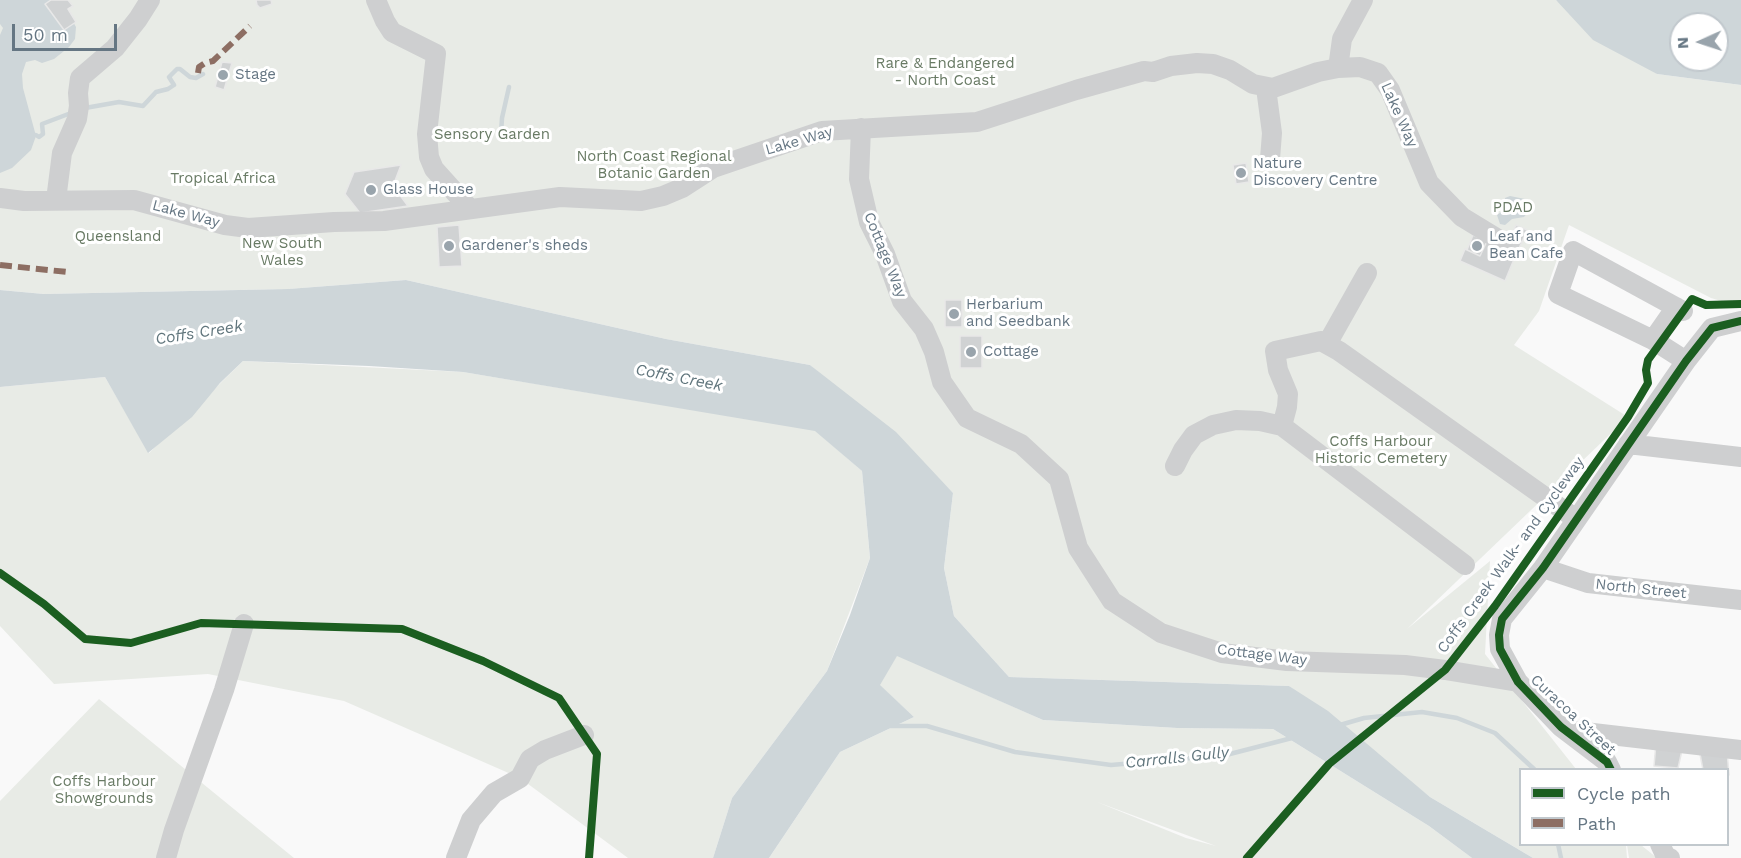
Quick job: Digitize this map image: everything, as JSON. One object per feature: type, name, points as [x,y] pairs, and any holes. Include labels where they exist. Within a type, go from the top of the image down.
[{"type":"street","points":[[56,200],[62,153],[79,106],[80,78],[114,48],[150,0]]},
{"type":"street","points":[[376,0],[387,24],[398,36],[436,54],[427,137],[429,158],[434,169],[470,209]]},
{"type":"street","points":[[1338,68],[1342,39],[1363,0]]},
{"type":"street","name":"Lake Way","points":[[0,198],[24,201],[134,200],[225,225],[248,228],[384,221],[560,197],[641,201],[682,188],[713,168],[805,136],[861,128],[977,122],[1144,71],[1154,72],[1179,65],[1213,64],[1230,70],[1253,84],[1276,88],[1318,72],[1360,66],[1378,73],[1390,90],[1429,183],[1462,217],[1503,242]]},
{"type":"street","points":[[1266,88],[1272,133],[1270,159]]},
{"type":"street","name":"Cottage Way","points":[[861,128],[859,179],[869,222],[885,254],[902,301],[924,329],[934,352],[942,382],[967,418],[1021,444],[1059,479],[1078,548],[1112,601],[1161,633],[1222,653],[1287,661],[1405,665],[1518,682]]},
{"type":"street","points":[[1653,340],[1679,309],[1573,251],[1558,294],[1653,340],[1686,361]]},
{"type":"street","points":[[1327,344],[1367,273]]},
{"type":"street","points":[[1543,568],[1686,361],[1712,328],[1741,320]]},
{"type":"street","points":[[1282,426],[1288,394],[1278,370],[1275,351],[1322,341],[1576,519]]},
{"type":"street","points":[[1175,466],[1194,435],[1213,425],[1236,420],[1260,421],[1282,426],[1465,565]]},
{"type":"street","points":[[1628,444],[1741,457]]},
{"type":"street","name":"Curacoa Street","points":[[1543,568],[1502,620],[1499,635],[1500,649],[1518,682],[1567,730],[1607,762],[1610,768]]},
{"type":"street","name":"North Street","points":[[1543,568],[1588,583],[1741,600]]},
{"type":"street","points":[[166,858],[224,690],[244,624]]},
{"type":"street","points":[[1567,730],[1741,750]]},
{"type":"street","points":[[456,858],[471,820],[494,793],[520,778],[530,759],[544,750],[584,735]]},
{"type":"street","points":[[1661,846],[1666,857],[1670,858]]},
{"type":"green space","points":[[0,0],[1556,0],[1657,74],[1741,85],[1741,307],[1711,298],[1569,225],[1539,311],[1514,345],[1628,417],[1407,629],[1490,561],[1485,654],[1575,768],[1519,768],[1519,846],[1626,846],[1627,858],[1533,858],[1430,797],[1289,686],[1009,677],[954,616],[944,568],[953,493],[810,365],[666,339],[406,280],[288,289],[44,294],[0,290]]},
{"type":"green space","points":[[243,361],[463,372],[815,430],[862,471],[870,558],[827,671],[732,798],[713,858],[628,858],[520,778],[344,701],[208,674],[54,684],[0,626],[0,387],[105,377],[149,453]]},
{"type":"green space","points":[[897,655],[1043,720],[1177,728],[1273,729],[1429,826],[1472,858],[769,858],[840,752],[914,717],[879,685]],"holes":[[[1097,802],[1216,846],[1186,838]]]},
{"type":"green space","name":"Coffs Harbour Showgrounds","points":[[99,699],[294,858],[0,858],[0,801]]},
{"type":"green space","points":[[1627,846],[1642,846],[1657,858],[1629,858]]},
{"type":"water","points":[[0,0],[51,0],[68,13],[76,27],[75,39],[54,59],[42,63],[35,60],[26,62],[22,74],[23,88],[36,136],[31,150],[12,168],[0,173],[0,35],[3,28],[0,24]]},
{"type":"water","points":[[1556,0],[1741,0],[1741,85],[1657,74],[1593,40]]},
{"type":"water","points":[[1510,196],[1525,199],[1529,211],[1524,217],[1512,219],[1505,225],[1500,224],[1497,215],[1505,209],[1505,198]]},
{"type":"water","name":"Coffs Creek","points":[[406,280],[666,339],[810,365],[896,432],[953,493],[944,568],[954,616],[1009,677],[1289,686],[1328,711],[1430,797],[1533,858],[1472,858],[1429,826],[1273,729],[1177,728],[1043,720],[897,656],[880,685],[914,717],[840,752],[769,858],[713,858],[732,798],[827,671],[870,558],[862,471],[815,431],[463,372],[243,361],[220,383],[192,417],[148,453],[105,377],[0,387],[0,290],[44,294],[288,289]]},
{"type":"building","points":[[51,0],[68,0],[73,6],[68,9],[76,22],[64,30],[45,4]]},
{"type":"building","points":[[256,0],[271,0],[272,4],[260,8]]},
{"type":"building","name":"Stage","points":[[222,62],[232,63],[224,90],[215,87]]},
{"type":"building","name":"Nature Discovery Centre","points":[[1246,163],[1249,182],[1236,184],[1233,165]]},
{"type":"building","name":"Glass House","points":[[401,165],[393,186],[408,206],[360,213],[345,194],[354,172]]},
{"type":"building","name":"Gardener's sheds","points":[[459,225],[462,266],[439,267],[437,227]]},
{"type":"building","points":[[1516,225],[1527,230],[1522,242],[1511,236]]},
{"type":"building","points":[[1507,234],[1522,242],[1517,252],[1502,245]]},
{"type":"building","name":"Leaf and Bean Cafe","points":[[1473,235],[1487,241],[1480,256],[1467,250]]},
{"type":"building","points":[[1488,239],[1517,252],[1505,281],[1460,261],[1465,249],[1480,256]]},
{"type":"building","name":"Herbarium and Seedbank","points":[[945,300],[962,300],[962,327],[945,327]]},
{"type":"building","name":"Cottage","points":[[960,336],[982,336],[982,368],[960,368]]},
{"type":"building","points":[[1656,743],[1683,746],[1678,768],[1654,766]]},
{"type":"building","points":[[1727,751],[1728,768],[1703,768],[1700,754]]},
{"type":"waterway","points":[[85,108],[119,102],[143,106],[156,92],[174,85],[169,77],[177,69],[190,77],[196,78],[203,74]]},
{"type":"waterway","points":[[501,134],[509,87]]},
{"type":"waterway","points":[[36,135],[39,137],[43,134],[42,124],[71,113]]},
{"type":"waterway","name":"Carralls Gully","points":[[1340,725],[1364,718],[1422,712],[1457,718],[1495,733],[1533,768]]},
{"type":"waterway","name":"Carralls Gully","points":[[890,726],[927,726],[1015,752],[1111,765],[1226,755],[1292,738]]},
{"type":"waterway","name":"Carralls Gully","points":[[1558,846],[1561,858]]},
{"type":"marked path","points":[[198,73],[199,67],[213,61],[250,26]]},
{"type":"marked path","points":[[0,265],[67,272]]},
{"type":"cycle path","name":"Coffs Creek Walk- and Cycleway","points":[[1247,858],[1329,764],[1445,670],[1495,606],[1628,417],[1648,383],[1646,370],[1648,360],[1692,299],[1706,305],[1741,304]]},
{"type":"cycle path","points":[[1610,768],[1607,762],[1561,727],[1518,682],[1500,649],[1499,635],[1502,619],[1543,568],[1686,361],[1712,328],[1741,321]]},
{"type":"cycle path","points":[[0,573],[44,604],[85,639],[131,643],[201,623],[402,629],[483,661],[559,698],[597,754],[589,858]]},
{"type":"place","name":"Stage","points":[[223,75]]},
{"type":"place","name":"Nature Discovery Centre","points":[[1241,173]]},
{"type":"place","name":"Glass House","points":[[371,190]]},
{"type":"place","name":"Gardener's sheds","points":[[449,246]]},
{"type":"place","name":"Leaf and Bean Cafe","points":[[1477,246]]},
{"type":"place","name":"Herbarium and Seedbank","points":[[954,314]]},
{"type":"place","name":"Cottage","points":[[971,352]]},
{"type":"park label","name":"Rare & Endangered - North Coast","points":[[945,72]]},
{"type":"park label","name":"Sensory Garden","points":[[492,135]]},
{"type":"park label","name":"North Coast Regional Botanic Garden","points":[[654,166]]},
{"type":"park label","name":"Tropical Africa","points":[[223,179]]},
{"type":"park label","name":"PDAD","points":[[1513,208]]},
{"type":"park label","name":"Queensland","points":[[118,237]]},
{"type":"park label","name":"New South Wales","points":[[282,252]]},
{"type":"park label","name":"Coffs Harbour Historic Cemetery","points":[[1381,450]]}]
